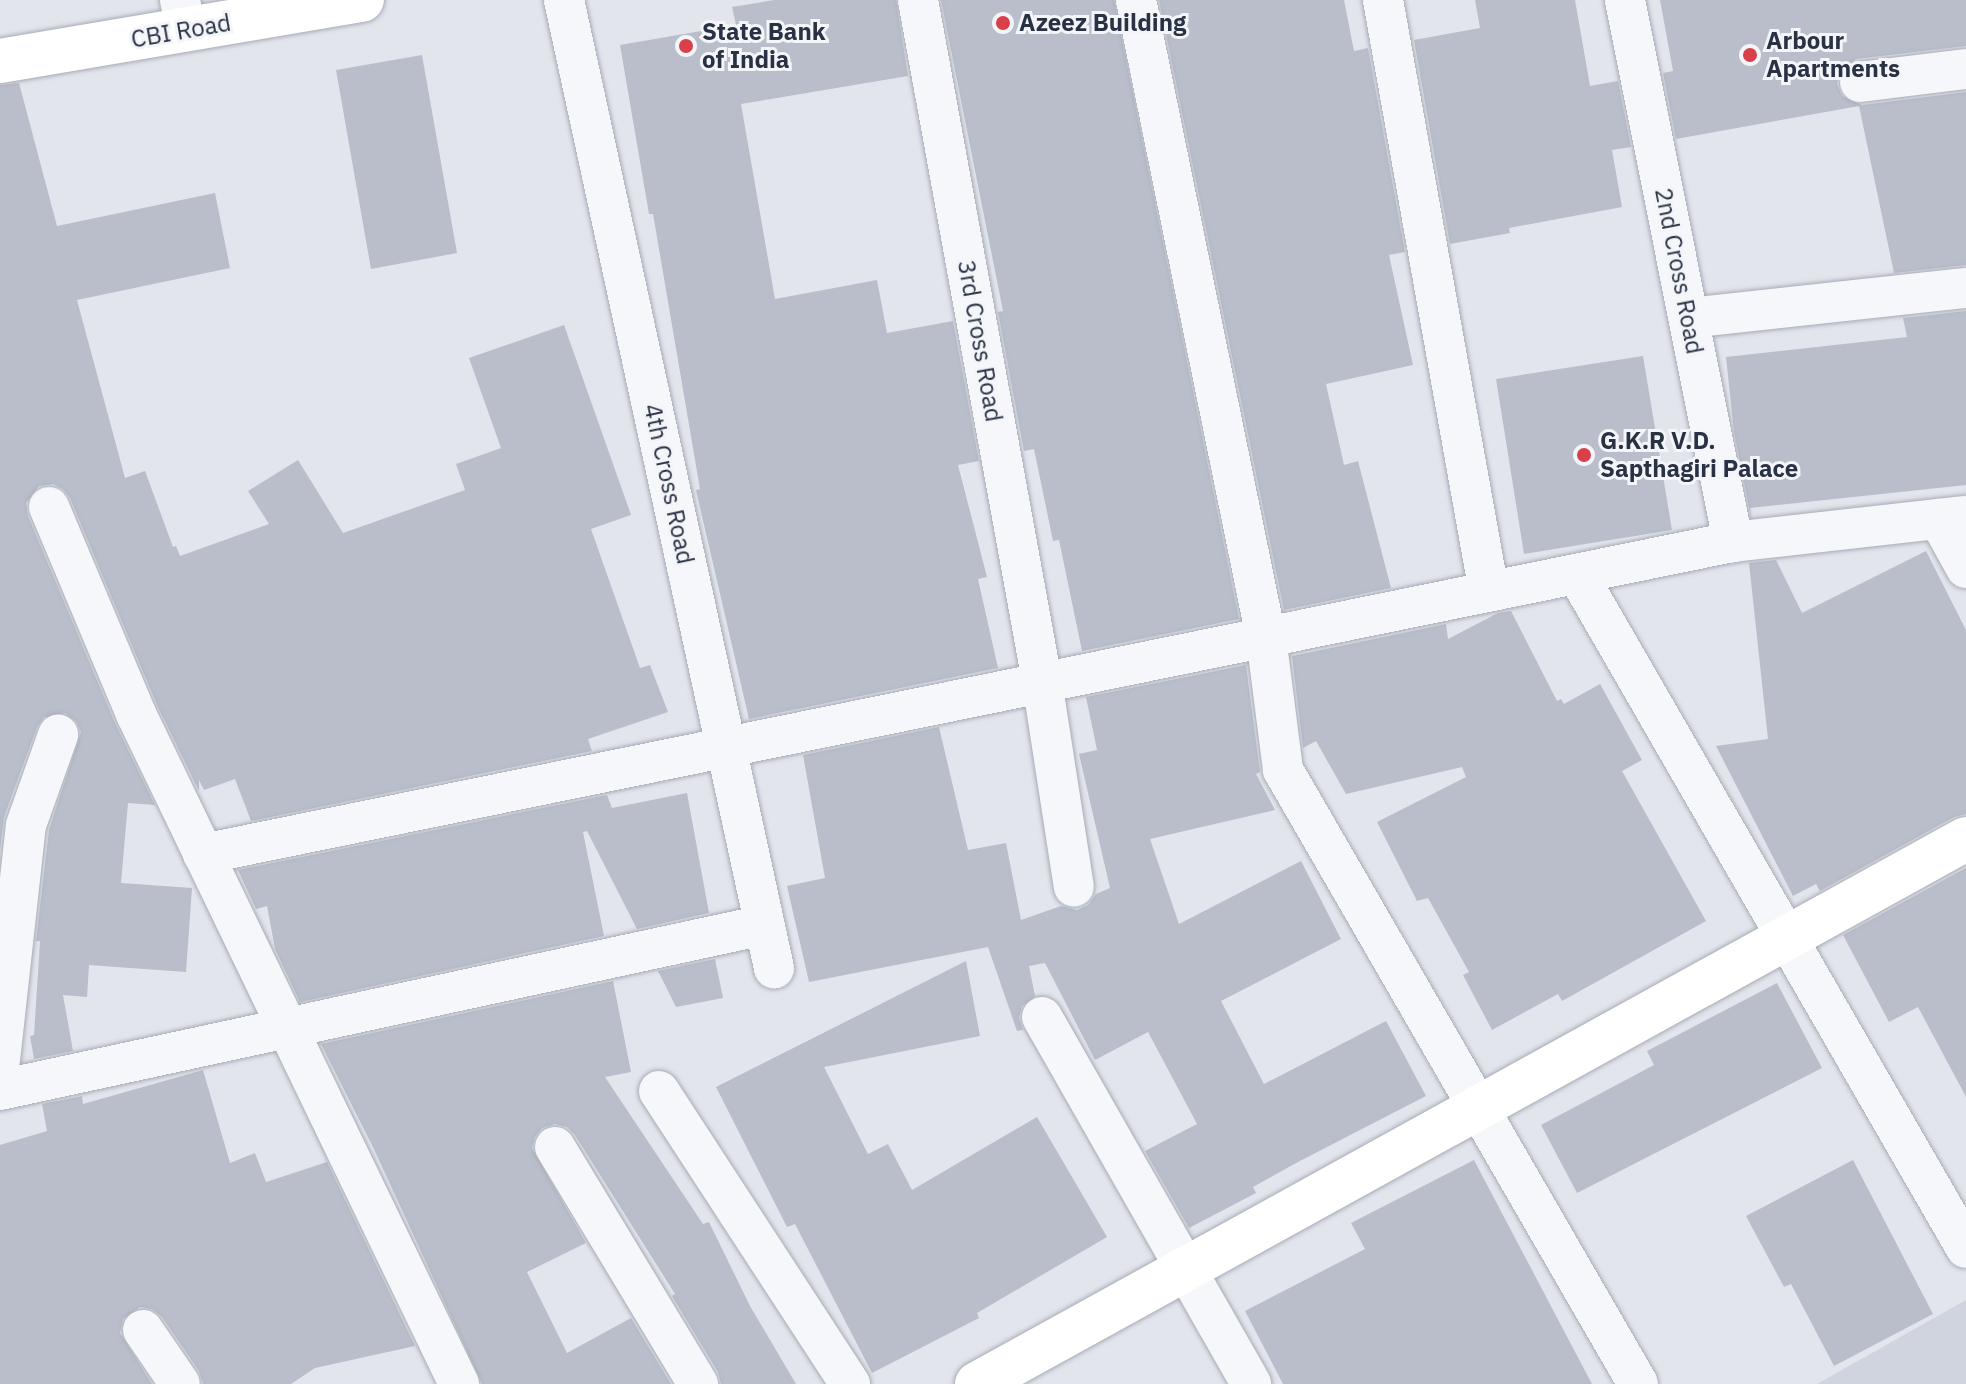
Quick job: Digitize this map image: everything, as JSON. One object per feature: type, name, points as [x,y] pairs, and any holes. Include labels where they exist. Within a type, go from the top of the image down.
[{"type":"street","name":"CBI Road","points":[[0,61],[183,16],[362,0]]},
{"type":"street","name":"4th Cross Road","points":[[564,0],[774,968]]},
{"type":"street","name":"3rd Cross Road","points":[[918,0],[1042,681],[1074,887]]},
{"type":"street","points":[[1136,0],[1266,637],[1283,770],[1638,1384]]},
{"type":"street","points":[[1383,0],[1489,592]]},
{"type":"street","name":"2nd Cross Road","points":[[1625,0],[1733,542]]},
{"type":"street","points":[[1860,82],[1966,69]]},
{"type":"street","points":[[1689,318],[1966,288]]},
{"type":"street","points":[[49,507],[136,714],[290,1027],[459,1384]]},
{"type":"street","points":[[203,854],[1733,542],[1953,517],[1966,568]]},
{"type":"street","points":[[1577,574],[1966,1248]]},
{"type":"street","points":[[0,1060],[26,825],[58,735]]},
{"type":"street","points":[[977,1384],[1966,839]]},
{"type":"street","points":[[0,1090],[764,925]]},
{"type":"street","points":[[1042,1017],[1251,1384]]},
{"type":"street","points":[[659,1091],[850,1384]]},
{"type":"street","points":[[555,1147],[698,1384]]},
{"type":"street","points":[[143,1330],[180,1384]]},
{"type":"shaded area","points":[[1966,1300],[1966,1384],[1817,1384]]},
{"type":"building","points":[[774,0],[896,0],[908,76],[741,104],[775,299],[877,280],[887,333],[953,321],[979,461],[958,465],[987,577],[978,579],[998,668],[749,719],[696,490],[700,489],[653,214],[649,214],[620,45],[736,25],[732,7]]},
{"type":"building","points":[[941,0],[1114,0],[1239,619],[1082,651],[1059,540],[1053,541],[1034,449],[1024,451],[998,312],[1003,311]]},
{"type":"building","points":[[1159,0],[1344,0],[1354,51],[1368,48],[1405,252],[1389,255],[1413,365],[1326,384],[1344,465],[1358,461],[1391,588],[1284,610]]},
{"type":"building","points":[[1475,0],[1575,0],[1590,86],[1618,81],[1631,147],[1612,150],[1622,207],[1509,228],[1510,233],[1450,244],[1414,40],[1480,28]]},
{"type":"building","points":[[1660,0],[1966,0],[1966,46],[1856,59],[1839,72],[1837,84],[1842,96],[1862,105],[1966,92],[1966,265],[1894,273],[1859,106],[1676,139],[1663,73],[1673,71]]},
{"type":"building","points":[[422,55],[457,253],[371,269],[336,70]]},
{"type":"building","points":[[19,83],[57,226],[215,193],[230,268],[77,300],[125,478],[145,471],[173,547],[176,546],[180,556],[269,524],[248,491],[298,460],[343,533],[465,490],[456,464],[501,448],[469,358],[564,325],[631,515],[591,529],[640,668],[650,665],[668,712],[588,739],[592,751],[251,821],[235,779],[204,790],[199,780],[199,791],[157,705],[70,498],[63,489],[53,484],[39,486],[26,503],[28,516],[115,723],[155,805],[128,803],[121,883],[192,888],[186,972],[89,965],[87,997],[63,995],[73,1051],[34,1059],[30,1036],[34,1035],[40,941],[36,941],[49,830],[81,732],[76,721],[65,713],[44,717],[37,727],[4,817],[0,851],[0,85]]},
{"type":"building","points":[[1966,311],[1966,485],[1750,508],[1751,517],[1734,432],[1726,357],[1907,337],[1903,318]]},
{"type":"building","name":"G.K.R V.D. Sapthagiri Palace","points":[[1643,356],[1672,530],[1524,554],[1496,379]]},
{"type":"building","points":[[1926,551],[1966,630],[1966,814],[1954,817],[1820,891],[1816,884],[1793,896],[1716,746],[1768,739],[1749,563],[1776,560],[1802,613]]},
{"type":"building","points":[[1511,611],[1557,701],[1561,699],[1564,704],[1600,684],[1642,760],[1622,771],[1706,921],[1562,1001],[1558,994],[1492,1030],[1463,975],[1469,972],[1428,898],[1417,901],[1377,822],[1466,777],[1462,767],[1346,794],[1316,741],[1303,748],[1292,656],[1446,624],[1448,639],[1498,613]]},
{"type":"building","points":[[1246,665],[1260,772],[1256,774],[1275,810],[1150,839],[1179,924],[1301,861],[1341,939],[1221,1001],[1264,1084],[1386,1021],[1426,1096],[1253,1187],[1256,1193],[1189,1228],[1145,1151],[1197,1124],[1148,1032],[1095,1060],[1045,963],[1029,966],[1035,996],[1022,1006],[1019,1018],[1023,1030],[1017,1031],[988,947],[809,982],[787,886],[825,878],[803,755],[939,727],[968,850],[1006,843],[1021,920],[1061,906],[1077,910],[1088,905],[1096,894],[1110,888],[1079,754],[1097,750],[1086,697]]},
{"type":"building","points":[[687,793],[709,913],[637,929],[587,831],[583,832],[604,936],[300,1002],[275,949],[267,906],[256,909],[238,870],[607,795],[612,808]]},
{"type":"building","points":[[1966,868],[1966,1097],[1918,1007],[1889,1022],[1843,935]]},
{"type":"building","points":[[715,959],[723,998],[676,1007],[658,971]]},
{"type":"building","points":[[966,961],[980,1036],[824,1067],[868,1154],[888,1144],[912,1190],[1037,1117],[1107,1237],[977,1313],[979,1318],[872,1373],[795,1224],[787,1227],[716,1087]]},
{"type":"building","points":[[613,981],[631,1072],[605,1077],[703,1224],[709,1222],[750,1306],[796,1384],[721,1384],[718,1372],[672,1296],[675,1294],[575,1135],[567,1127],[555,1124],[542,1128],[532,1148],[586,1243],[527,1272],[567,1353],[631,1318],[671,1384],[482,1384],[373,1147],[321,1044]]},
{"type":"building","points":[[1777,983],[1822,1068],[1577,1193],[1541,1125],[1654,1065],[1647,1051]]},
{"type":"building","points":[[203,1070],[230,1163],[255,1153],[266,1182],[327,1162],[415,1346],[315,1368],[291,1384],[203,1384],[199,1371],[162,1317],[152,1309],[140,1307],[123,1319],[120,1333],[152,1384],[0,1384],[0,1145],[47,1131],[42,1104],[82,1096],[83,1104]]},
{"type":"building","points":[[1474,1160],[1592,1384],[1283,1384],[1245,1311],[1365,1249],[1351,1223]]},
{"type":"building","points":[[1853,1160],[1933,1314],[1834,1366],[1791,1284],[1784,1287],[1746,1216]]},
{"type":"place","name":"Azeez Building","points":[[1003,23]]},
{"type":"place","name":"State Bank of India","points":[[686,46]]},
{"type":"place","name":"Arbour Apartments","points":[[1750,55]]},
{"type":"place","name":"G.K.R V.D. Sapthagiri Palace","points":[[1584,455]]}]
